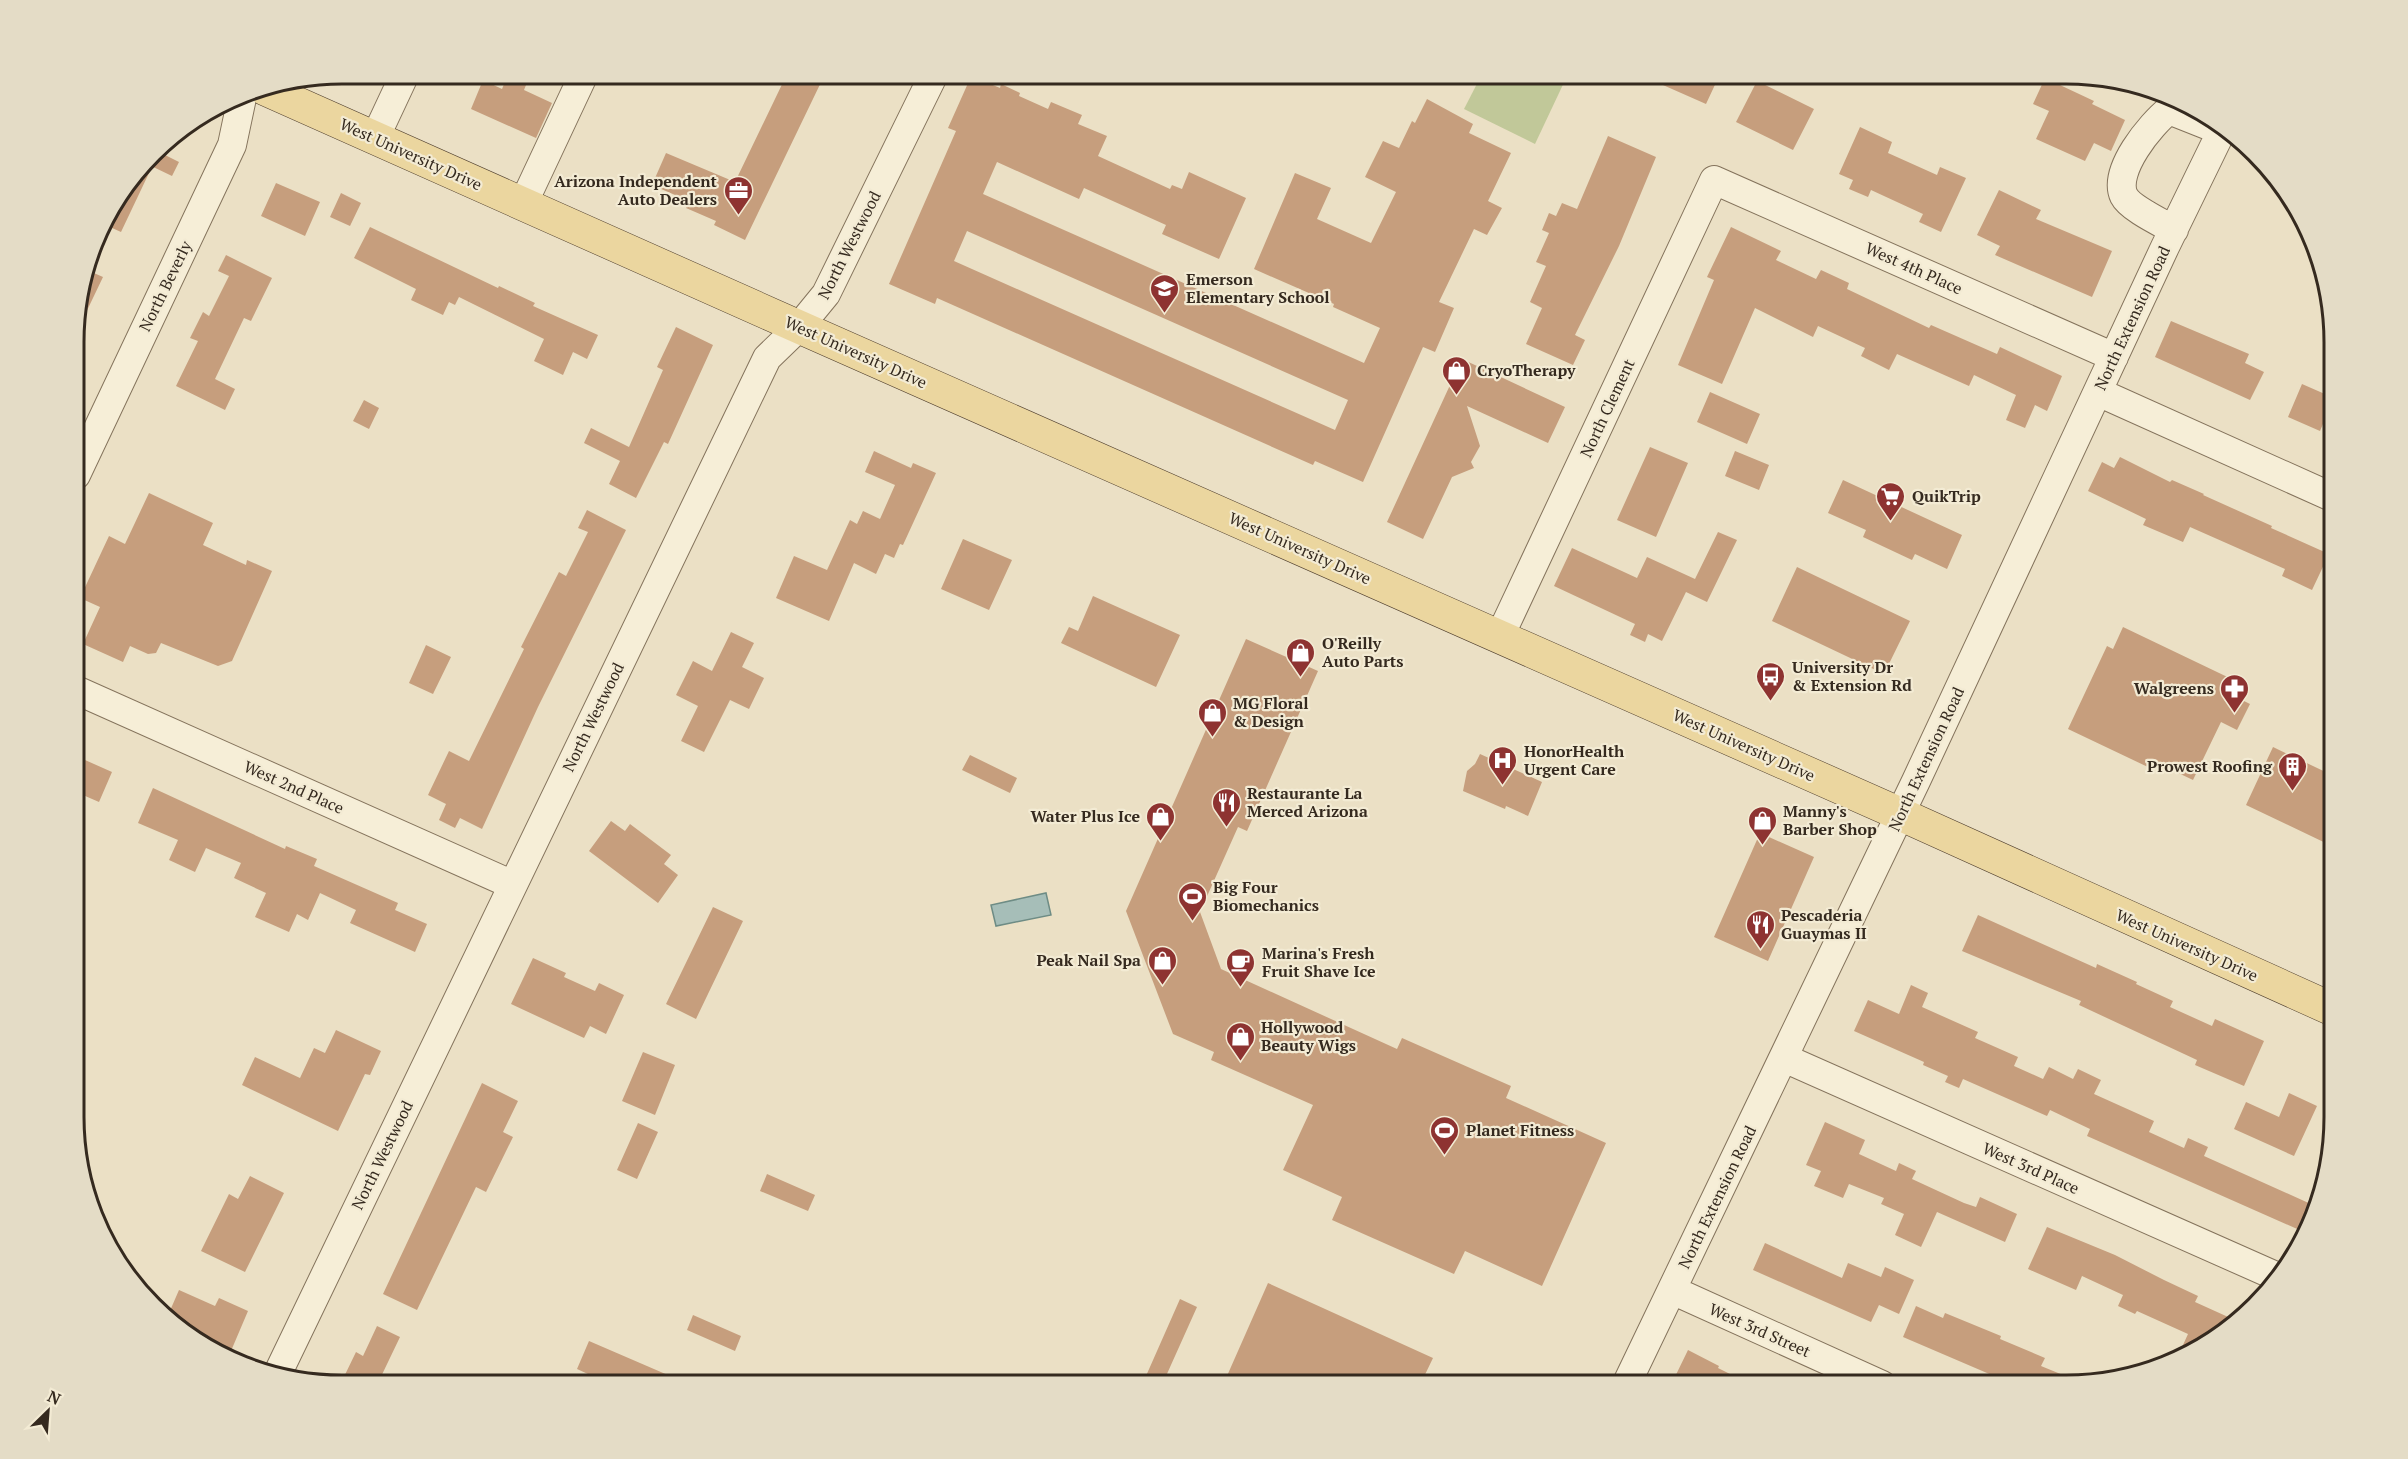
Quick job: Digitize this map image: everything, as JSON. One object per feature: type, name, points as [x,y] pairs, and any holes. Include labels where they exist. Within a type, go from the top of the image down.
[{"type":"main road","name":"West University Drive","points":[[274,93],[1900,814],[2324,1005]]},
{"type":"street","points":[[375,138],[400,84]]},
{"type":"street","points":[[523,204],[579,84]]},
{"type":"street","name":"North Westwood","points":[[281,1367],[767,358],[799,327],[826,294],[929,84]]},
{"type":"street","name":"North Beverly","points":[[84,458],[232,145],[240,105]]},
{"type":"street","points":[[2174,230],[2136,208],[2124,197],[2124,173],[2147,131],[2169,110],[2198,121]]},
{"type":"street","name":"North Extension Road","points":[[1631,1375],[1900,814],[2220,135]]},
{"type":"street","name":"West 4th Place","points":[[1714,180],[2114,357]]},
{"type":"street","name":"North Clement","points":[[1500,636],[1714,180]]},
{"type":"street","points":[[2097,392],[2324,494]]},
{"type":"street","name":"West 2nd Place","points":[[84,694],[513,885]]},
{"type":"street","name":"West 3rd Place","points":[[1784,1058],[2271,1274]]},
{"type":"street","name":"West 3rd Street","points":[[1672,1290],[1860,1375]]},
{"type":"green space","points":[[1477,84],[1563,84],[1535,144],[1464,109]]},
{"type":"water","points":[[1046,893],[1051,915],[996,926],[991,905]]},
{"type":"building","points":[[481,84],[491,84],[502,89],[504,84],[524,84],[526,85],[524,90],[552,103],[536,138],[471,109]]},
{"type":"building","points":[[782,84],[820,84],[745,240],[714,225],[716,221],[686,208],[689,201],[652,185],[666,153],[735,182]]},
{"type":"building","points":[[968,84],[990,84],[1000,88],[1001,84],[1020,93],[1019,96],[1048,109],[1051,102],[1082,115],[1078,124],[1107,136],[1098,156],[1170,189],[1172,185],[1182,189],[1189,172],[1246,198],[1219,259],[1162,234],[1166,225],[1084,188],[1079,199],[997,162],[983,194],[1364,363],[1380,328],[1333,307],[1334,304],[1254,269],[1295,173],[1331,188],[1317,219],[1371,243],[1396,192],[1365,177],[1383,141],[1399,148],[1412,121],[1415,123],[1427,99],[1473,124],[1469,133],[1511,153],[1488,201],[1502,208],[1487,235],[1474,229],[1439,302],[1454,308],[1435,352],[1423,347],[1363,482],[1315,461],[1313,465],[937,298],[935,304],[889,284],[956,131],[948,128]],"holes":[[[967,231],[1348,400],[1335,430],[954,261]]]},
{"type":"building","points":[[1661,84],[1715,84],[1706,104]]},
{"type":"building","points":[[1755,84],[1763,84],[1814,109],[1793,150],[1736,122]]},
{"type":"building","points":[[2042,84],[2058,84],[2094,101],[2092,104],[2125,120],[2111,151],[2094,143],[2085,161],[2036,139],[2049,111],[2033,104]]},
{"type":"building","points":[[1860,127],[1892,142],[1888,153],[1937,175],[1940,167],[1966,178],[1941,232],[1919,222],[1923,214],[1871,190],[1868,197],[1849,189],[1853,180],[1839,174]]},
{"type":"building","points":[[1608,136],[1656,157],[1619,246],[1575,335],[1585,340],[1573,365],[1526,344],[1542,308],[1530,302],[1546,266],[1536,262],[1549,233],[1542,230],[1549,213],[1556,216],[1562,203],[1577,209]]},
{"type":"building","points":[[165,155],[179,162],[172,176],[153,167]]},
{"type":"building","points":[[148,172],[149,173],[121,232],[111,228],[137,185]]},
{"type":"building","points":[[276,183],[320,202],[305,236],[261,216]]},
{"type":"building","points":[[1999,190],[2041,210],[2036,219],[2112,251],[2092,297],[1995,255],[2000,246],[1977,235]]},
{"type":"building","points":[[341,193],[361,203],[350,226],[330,217]]},
{"type":"building","points":[[370,227],[498,288],[499,286],[535,303],[533,306],[598,335],[587,359],[573,352],[563,375],[534,361],[544,339],[459,297],[455,305],[449,302],[443,315],[411,300],[416,289],[354,258]]},
{"type":"building","points":[[1731,227],[1781,251],[1776,260],[1816,279],[1821,270],[1849,283],[1847,289],[1929,328],[1931,325],[1997,354],[2000,347],[2062,376],[2047,411],[2035,405],[2025,428],[2006,420],[2016,395],[1974,375],[1969,386],[1897,354],[1889,370],[1861,356],[1865,348],[1818,326],[1813,337],[1755,308],[1722,384],[1678,365],[1714,280],[1707,277]]},
{"type":"building","points":[[226,255],[272,278],[251,321],[244,318],[215,379],[235,389],[225,410],[176,386],[198,341],[190,338],[203,312],[209,316],[229,276],[218,271]]},
{"type":"building","points":[[94,273],[103,277],[86,313]]},
{"type":"building","points":[[2171,321],[2249,354],[2245,363],[2264,372],[2250,400],[2155,357]]},
{"type":"building","points":[[676,327],[713,345],[668,444],[664,442],[636,498],[609,484],[620,461],[584,443],[591,428],[629,447],[663,370],[657,367]]},
{"type":"building","points":[[1462,359],[1565,407],[1548,443],[1467,406],[1480,446],[1471,462],[1474,468],[1452,477],[1423,539],[1387,522]]},
{"type":"building","points":[[2302,384],[2324,394],[2324,422],[2320,431],[2288,417]]},
{"type":"building","points":[[1710,392],[1760,414],[1747,444],[1697,422]]},
{"type":"building","points":[[364,400],[379,408],[369,429],[353,421]]},
{"type":"building","points":[[1650,447],[1688,463],[1656,537],[1617,520]]},
{"type":"building","points":[[874,451],[911,468],[913,463],[936,473],[903,545],[900,544],[894,558],[885,554],[876,574],[854,563],[829,621],[776,598],[794,556],[827,570],[850,520],[857,524],[863,511],[880,519],[895,485],[865,472]]},
{"type":"building","points":[[1735,451],[1769,465],[1759,490],[1725,476]]},
{"type":"building","points":[[2120,457],[2170,482],[2172,480],[2204,494],[2324,552],[2324,565],[2312,590],[2282,576],[2285,569],[2190,527],[2183,542],[2143,525],[2146,519],[2088,491],[2102,462],[2114,468]]},
{"type":"building","name":"QuikTrip","points":[[1843,480],[1962,535],[1947,569],[1915,554],[1912,560],[1863,537],[1866,530],[1828,513]]},
{"type":"building","points":[[149,493],[213,523],[203,545],[246,565],[247,560],[272,571],[232,661],[218,666],[161,643],[156,653],[148,654],[130,646],[123,662],[84,644],[100,607],[84,600],[84,589],[109,536],[125,544]]},
{"type":"building","points":[[587,510],[626,530],[538,707],[482,829],[460,818],[455,828],[439,820],[446,804],[428,795],[449,751],[469,761],[524,649],[521,647],[559,572],[566,576],[588,532],[578,528]]},
{"type":"building","points":[[1718,532],[1737,540],[1707,602],[1686,592],[1662,641],[1648,634],[1645,642],[1630,635],[1635,624],[1554,586],[1572,548],[1637,578],[1647,557],[1695,579]]},
{"type":"building","points":[[963,539],[1012,560],[989,610],[941,589]]},
{"type":"building","points":[[1797,567],[1910,621],[1884,674],[1772,621]]},
{"type":"building","points":[[1093,596],[1180,635],[1156,687],[1061,643],[1069,627],[1078,631]]},
{"type":"building","name":"Walgreens","points":[[2123,627],[2240,683],[2234,696],[2250,704],[2237,730],[2221,722],[2193,780],[2153,761],[2150,768],[2068,729],[2107,646],[2113,649]]},
{"type":"building","points":[[731,632],[754,643],[742,667],[764,678],[749,709],[730,700],[704,752],[681,741],[698,706],[676,695],[693,661],[712,671]]},
{"type":"building","points":[[1246,639],[1318,671],[1247,831],[1238,827],[1200,912],[1221,969],[1397,1049],[1402,1038],[1511,1086],[1506,1098],[1606,1143],[1542,1286],[1465,1251],[1454,1274],[1332,1220],[1342,1197],[1283,1170],[1313,1105],[1211,1060],[1214,1052],[1173,1034],[1126,911]]},
{"type":"building","points":[[426,645],[451,657],[433,694],[409,683]]},
{"type":"building","name":"Prowest Roofing","points":[[2273,747],[2324,771],[2324,842],[2246,805]]},
{"type":"building","name":"HonorHealth Urgent Care","points":[[1480,754],[1542,782],[1528,816],[1463,791],[1467,771],[1475,764]]},
{"type":"building","points":[[970,755],[1017,778],[1010,793],[962,770]]},
{"type":"building","points":[[84,760],[112,772],[99,802],[84,795]]},
{"type":"building","points":[[153,788],[285,849],[286,846],[317,859],[314,866],[398,903],[395,910],[427,924],[415,952],[350,923],[356,910],[320,893],[308,920],[297,914],[289,932],[255,917],[266,893],[234,878],[241,863],[206,848],[195,872],[169,860],[178,840],[138,823]]},
{"type":"building","points":[[611,821],[625,831],[630,824],[671,855],[664,864],[678,875],[658,903],[589,851]]},
{"type":"building","points":[[1760,833],[1814,857],[1768,961],[1714,937]]},
{"type":"building","points":[[713,907],[743,921],[696,1019],[666,1004]]},
{"type":"building","points":[[1978,915],[2096,968],[2097,964],[2137,982],[2136,984],[2173,1001],[2170,1007],[2212,1026],[2215,1019],[2264,1041],[2244,1086],[2195,1065],[2197,1060],[2079,1005],[2081,1001],[1962,951]]},
{"type":"building","points":[[533,958],[566,973],[564,977],[595,991],[599,983],[624,995],[606,1034],[590,1026],[584,1038],[511,1004]]},
{"type":"building","points":[[1911,985],[1928,993],[1922,1007],[1978,1032],[1975,1038],[2018,1057],[2014,1066],[2043,1079],[2049,1067],[2073,1079],[2078,1069],[2101,1080],[2094,1094],[2154,1121],[2149,1132],[2184,1148],[2188,1138],[2208,1147],[2204,1156],[2309,1203],[2298,1229],[2087,1136],[2090,1129],[2050,1110],[2047,1116],[1963,1079],[1959,1088],[1945,1082],[1948,1076],[1923,1065],[1924,1062],[1854,1031],[1868,1000],[1899,1014]]},
{"type":"building","points":[[336,1030],[381,1051],[370,1075],[365,1074],[338,1131],[242,1085],[255,1057],[300,1078],[314,1048],[325,1053]]},
{"type":"building","points":[[643,1052],[675,1065],[655,1115],[622,1101]]},
{"type":"building","points":[[482,1083],[518,1101],[503,1132],[513,1137],[486,1192],[476,1187],[417,1310],[383,1294]]},
{"type":"building","points":[[2289,1093],[2317,1106],[2294,1156],[2234,1129],[2246,1102],[2279,1117]]},
{"type":"building","points":[[1825,1122],[1865,1140],[1859,1154],[1896,1171],[1899,1163],[1916,1171],[1912,1179],[1964,1203],[1976,1207],[1980,1197],[2017,1214],[2005,1242],[1937,1212],[1921,1247],[1895,1235],[1904,1214],[1881,1204],[1884,1198],[1849,1184],[1843,1198],[1814,1186],[1821,1171],[1806,1165]]},
{"type":"building","points":[[638,1123],[658,1132],[637,1179],[617,1170]]},
{"type":"building","points":[[767,1174],[815,1195],[808,1211],[760,1191]]},
{"type":"building","points":[[250,1176],[284,1193],[245,1272],[201,1251],[229,1194],[238,1199]]},
{"type":"building","points":[[2047,1227],[2115,1255],[2198,1296],[2195,1302],[2229,1317],[2182,1347],[2188,1334],[2137,1311],[2135,1314],[2118,1306],[2123,1295],[2082,1276],[2076,1290],[2028,1269]]},
{"type":"building","points":[[1765,1243],[1842,1278],[1848,1263],[1881,1277],[1885,1267],[1914,1280],[1899,1314],[1879,1305],[1871,1322],[1753,1270]]},
{"type":"building","points":[[1268,1283],[1433,1358],[1425,1375],[1227,1375]]},
{"type":"building","points":[[179,1290],[215,1306],[219,1298],[248,1311],[232,1350],[185,1322],[171,1310]]},
{"type":"building","points":[[1180,1299],[1197,1307],[1166,1375],[1146,1375]]},
{"type":"building","points":[[1916,1306],[1943,1318],[1945,1313],[2001,1336],[2000,1339],[2045,1358],[2041,1366],[2063,1375],[1992,1375],[1903,1337]]},
{"type":"building","points":[[693,1315],[741,1336],[735,1351],[687,1330]]},
{"type":"building","points":[[377,1326],[400,1337],[382,1375],[345,1375],[356,1352],[363,1356]]},
{"type":"building","points":[[589,1341],[668,1375],[590,1375],[577,1369]]},
{"type":"building","points":[[1688,1350],[1732,1375],[1676,1375]]},
{"type":"place","name":"Arizona Independent Auto Dealers","points":[[738,216]]},
{"type":"place","name":"Emerson Elementary School","points":[[1165,314]]},
{"type":"place","name":"CryoTherapy","points":[[1456,396]]},
{"type":"place","name":"QuikTrip","points":[[1891,522]]},
{"type":"place","name":"O'Reilly Auto Parts","points":[[1301,678]]},
{"type":"place","name":"University Dr & Extension Rd","points":[[1771,702]]},
{"type":"place","name":"Walgreens","points":[[2235,714]]},
{"type":"place","name":"MG Floral & Design","points":[[1212,738]]},
{"type":"place","name":"HonorHealth Urgent Care","points":[[1503,786]]},
{"type":"place","name":"Prowest Roofing","points":[[2293,792]]},
{"type":"place","name":"Restaurante La Merced Arizona","points":[[1226,828]]},
{"type":"place","name":"Water Plus Ice","points":[[1161,842]]},
{"type":"place","name":"Manny's Barber Shop","points":[[1762,846]]},
{"type":"place","name":"Big Four Biomechanics","points":[[1192,922]]},
{"type":"place","name":"Pescaderia Guaymas II","points":[[1760,950]]},
{"type":"place","name":"Peak Nail Spa","points":[[1162,986]]},
{"type":"place","name":"Marina's Fresh Fruit Shave Ice","points":[[1241,988]]},
{"type":"place","name":"Hollywood Beauty Wigs","points":[[1240,1062]]},
{"type":"place","name":"Planet Fitness","points":[[1445,1156]]}]
